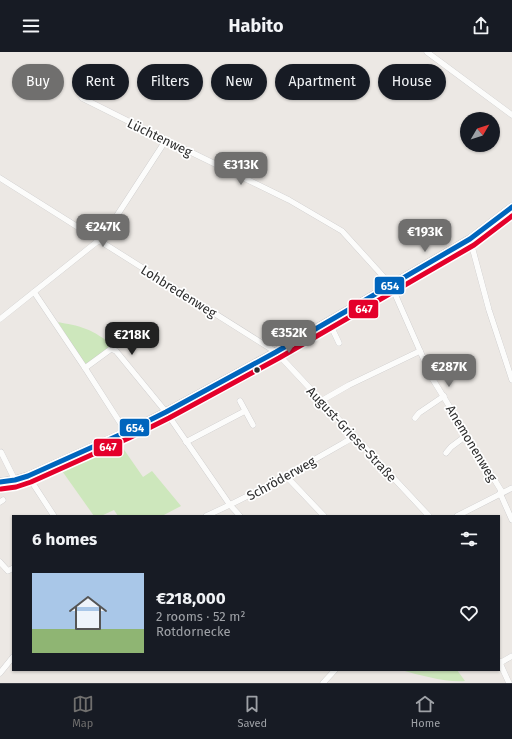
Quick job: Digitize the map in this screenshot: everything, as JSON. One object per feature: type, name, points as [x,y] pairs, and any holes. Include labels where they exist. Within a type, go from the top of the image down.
[{"type":"street","points":[[427,52],[512,115]]},
{"type":"street","name":"Lüchtenweg","points":[[86,100],[289,200],[342,231],[392,285]]},
{"type":"street","points":[[0,319],[103,237],[166,140]]},
{"type":"street","name":"Lohbredenweg","points":[[0,178],[276,352]]},
{"type":"street","points":[[0,482],[28,476],[126,432],[166,412],[329,322],[470,239],[512,206]]},
{"type":"street","points":[[470,239],[489,310],[512,380]]},
{"type":"street","name":"Anemonenweg","points":[[392,285],[432,378],[501,493],[512,520]]},
{"type":"street","points":[[34,292],[126,432]]},
{"type":"street","points":[[329,322],[339,343]]},
{"type":"street","points":[[85,368],[112,349],[116,351],[166,412],[230,505],[239,515]]},
{"type":"street","points":[[321,401],[349,385],[420,351]]},
{"type":"street","name":"August-Griese-Straße","points":[[276,352],[427,515]]},
{"type":"street","points":[[415,418],[419,413],[444,396]]},
{"type":"street","points":[[240,401],[253,425]]},
{"type":"street","points":[[186,442],[245,411]]},
{"type":"street","points":[[446,453],[451,447],[467,435]]},
{"type":"street","name":"Schröderweg","points":[[208,515],[286,476],[354,437]]},
{"type":"street","points":[[1,452],[15,480]]},
{"type":"street","points":[[28,476],[53,515]]},
{"type":"street","points":[[286,476],[323,515]]},
{"type":"street","points":[[459,515],[512,488]]},
{"type":"street","points":[[0,562],[11,570]]},
{"type":"street","points":[[500,662],[512,656]]},
{"type":"street","points":[[0,672],[12,657]]},
{"type":"street","points":[[500,664],[509,683]]},
{"type":"street","points":[[323,683],[335,671]]},
{"type":"green space","points":[[58,322],[89,330],[113,345],[86,364],[83,362]]},
{"type":"green space","points":[[118,441],[143,477],[152,471],[181,506],[164,515],[117,515],[114,510],[103,515],[93,515],[60,468]]},
{"type":"green space","points":[[405,671],[458,671],[465,681],[442,680]]},
{"type":"transit line","name":"654","points":[[0,482],[28,476],[126,432],[166,412],[276,352],[470,239],[512,207]]},
{"type":"transit line","name":"647","points":[[1,489],[16,487],[31,482],[129,438],[169,418],[279,358],[474,245],[512,216]]}]
